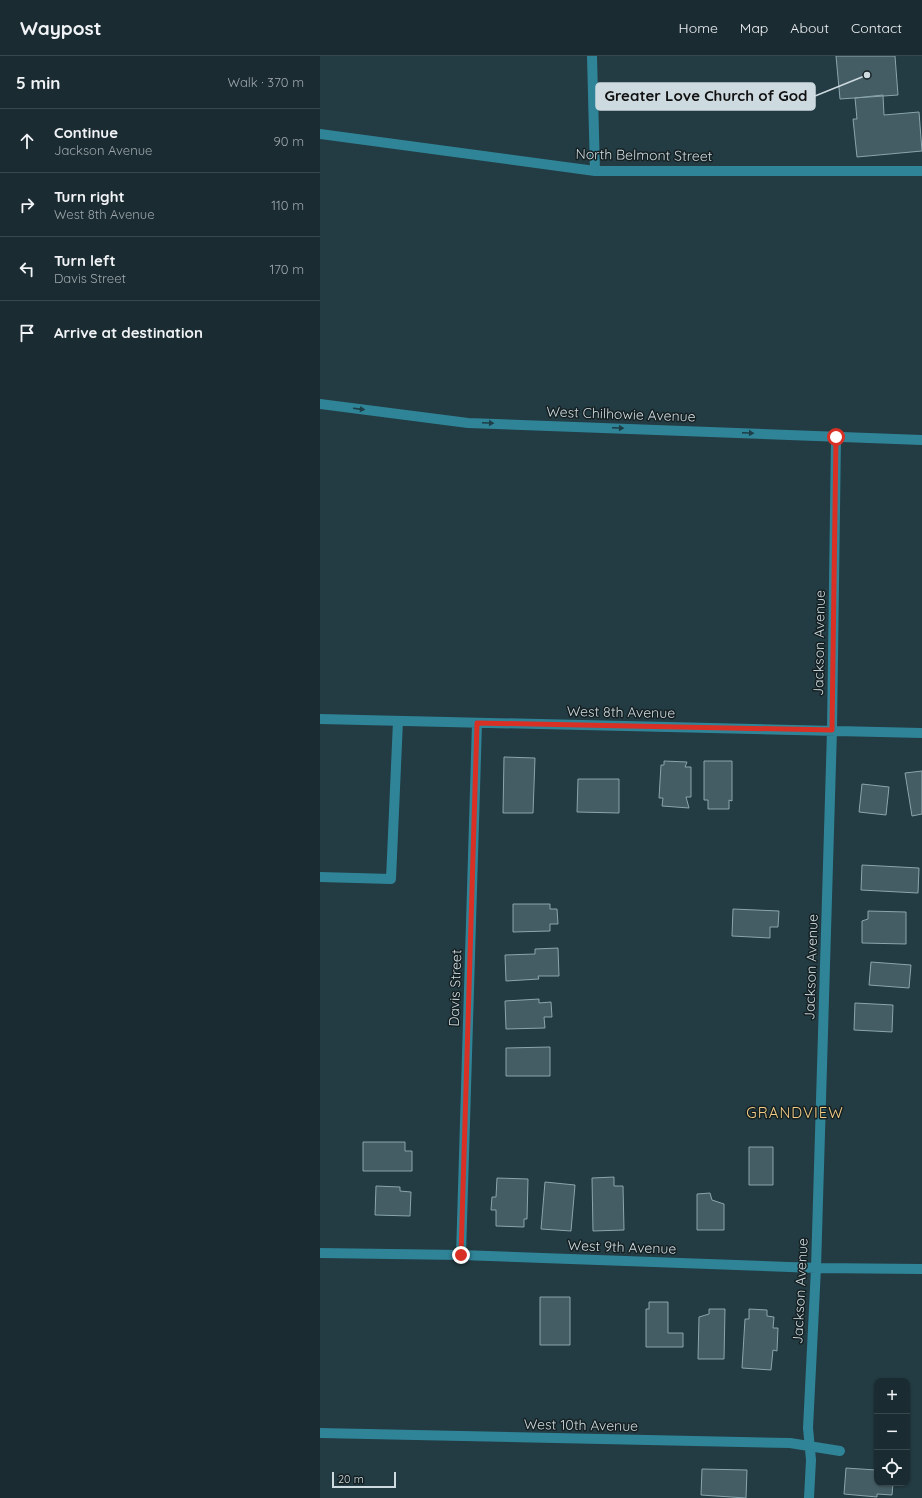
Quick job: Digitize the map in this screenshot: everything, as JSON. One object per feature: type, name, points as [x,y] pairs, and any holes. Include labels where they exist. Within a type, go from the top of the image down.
[{"type":"street","points":[[592,56],[595,171]]},
{"type":"street","name":"North Belmont Street","points":[[320,134],[595,171],[922,171]]},
{"type":"street","name":"West Chilhowie Avenue","points":[[320,404],[468,423],[922,440]]},
{"type":"street","name":"Jackson Avenue","points":[[809,1498],[811,1460],[808,1428],[816,1268],[832,730],[836,437]]},
{"type":"street","name":"West 8th Avenue","points":[[320,719],[922,733]]},
{"type":"street","points":[[320,877],[391,879],[398,721]]},
{"type":"street","name":"Davis Street","points":[[461,1255],[477,723]]},
{"type":"street","name":"West 9th Avenue","points":[[320,1253],[461,1255],[816,1268],[922,1269]]},
{"type":"street","name":"West 10th Avenue","points":[[320,1433],[790,1443],[840,1451]]},
{"type":"building","points":[[836,56],[895,56],[898,95],[840,99]]},
{"type":"building","points":[[883,95],[884,115],[919,112],[922,151],[857,157],[853,119],[857,119],[855,98]]},
{"type":"building","points":[[504,757],[535,758],[533,813],[503,813]]},
{"type":"building","points":[[664,761],[687,762],[685,767],[691,767],[691,797],[686,797],[689,808],[662,806],[663,798],[659,798],[661,765],[664,765]]},
{"type":"building","points":[[704,761],[732,761],[732,801],[729,800],[729,809],[708,809],[708,800],[704,800]]},
{"type":"building","points":[[922,771],[922,814],[912,816],[905,773]]},
{"type":"building","points":[[578,779],[619,779],[619,813],[577,812]]},
{"type":"building","points":[[862,784],[889,787],[886,815],[859,812]]},
{"type":"building","points":[[862,865],[919,868],[918,893],[861,890]]},
{"type":"building","points":[[513,904],[550,904],[550,909],[557,909],[558,924],[550,924],[550,931],[513,932]]},
{"type":"building","points":[[733,909],[779,911],[778,927],[770,927],[770,938],[732,936]]},
{"type":"building","points":[[868,911],[906,912],[906,944],[862,943],[862,921],[868,919]]},
{"type":"building","points":[[558,948],[559,976],[538,976],[539,979],[506,981],[505,955],[535,954],[535,949]]},
{"type":"building","points":[[871,962],[911,965],[909,988],[869,985]]},
{"type":"building","points":[[539,999],[539,1003],[551,1002],[552,1017],[544,1017],[545,1028],[506,1029],[505,1001]]},
{"type":"building","points":[[855,1003],[893,1005],[892,1032],[854,1030]]},
{"type":"building","points":[[550,1047],[550,1076],[506,1076],[506,1048]]},
{"type":"building","points":[[363,1142],[405,1142],[405,1151],[412,1151],[412,1171],[363,1171]]},
{"type":"building","points":[[749,1147],[773,1147],[773,1185],[749,1185]]},
{"type":"building","points":[[614,1177],[614,1186],[623,1186],[624,1230],[593,1231],[592,1178]]},
{"type":"building","points":[[497,1178],[528,1179],[527,1219],[524,1219],[524,1227],[496,1226],[496,1210],[491,1210],[492,1197],[496,1197]]},
{"type":"building","points":[[545,1182],[575,1185],[571,1231],[541,1229]]},
{"type":"building","points":[[376,1186],[400,1187],[400,1191],[411,1192],[410,1216],[375,1215]]},
{"type":"building","points":[[710,1193],[712,1200],[724,1204],[724,1230],[697,1230],[697,1194]]},
{"type":"building","points":[[540,1297],[570,1297],[570,1345],[540,1345]]},
{"type":"building","points":[[649,1302],[668,1302],[668,1333],[683,1333],[683,1347],[646,1347],[646,1309],[649,1309]]},
{"type":"building","points":[[709,1309],[725,1309],[724,1359],[698,1359],[699,1317],[709,1314]]},
{"type":"building","points":[[749,1309],[767,1310],[767,1316],[774,1317],[773,1328],[778,1328],[777,1351],[773,1350],[771,1370],[742,1368],[745,1319],[749,1319]]},
{"type":"building","points":[[846,1468],[874,1470],[874,1486],[893,1486],[892,1495],[877,1494],[877,1497],[844,1494]]},
{"type":"building","points":[[702,1469],[747,1470],[746,1498],[701,1495]]},
{"type":"place","name":"Greater Love Church of God","points":[[867,75]]},
{"type":"district","name":"GRANDVIEW","points":[[795,1113]]},
{"type":"route","points":[[461,1255],[477,723],[832,730],[836,437]]}]
